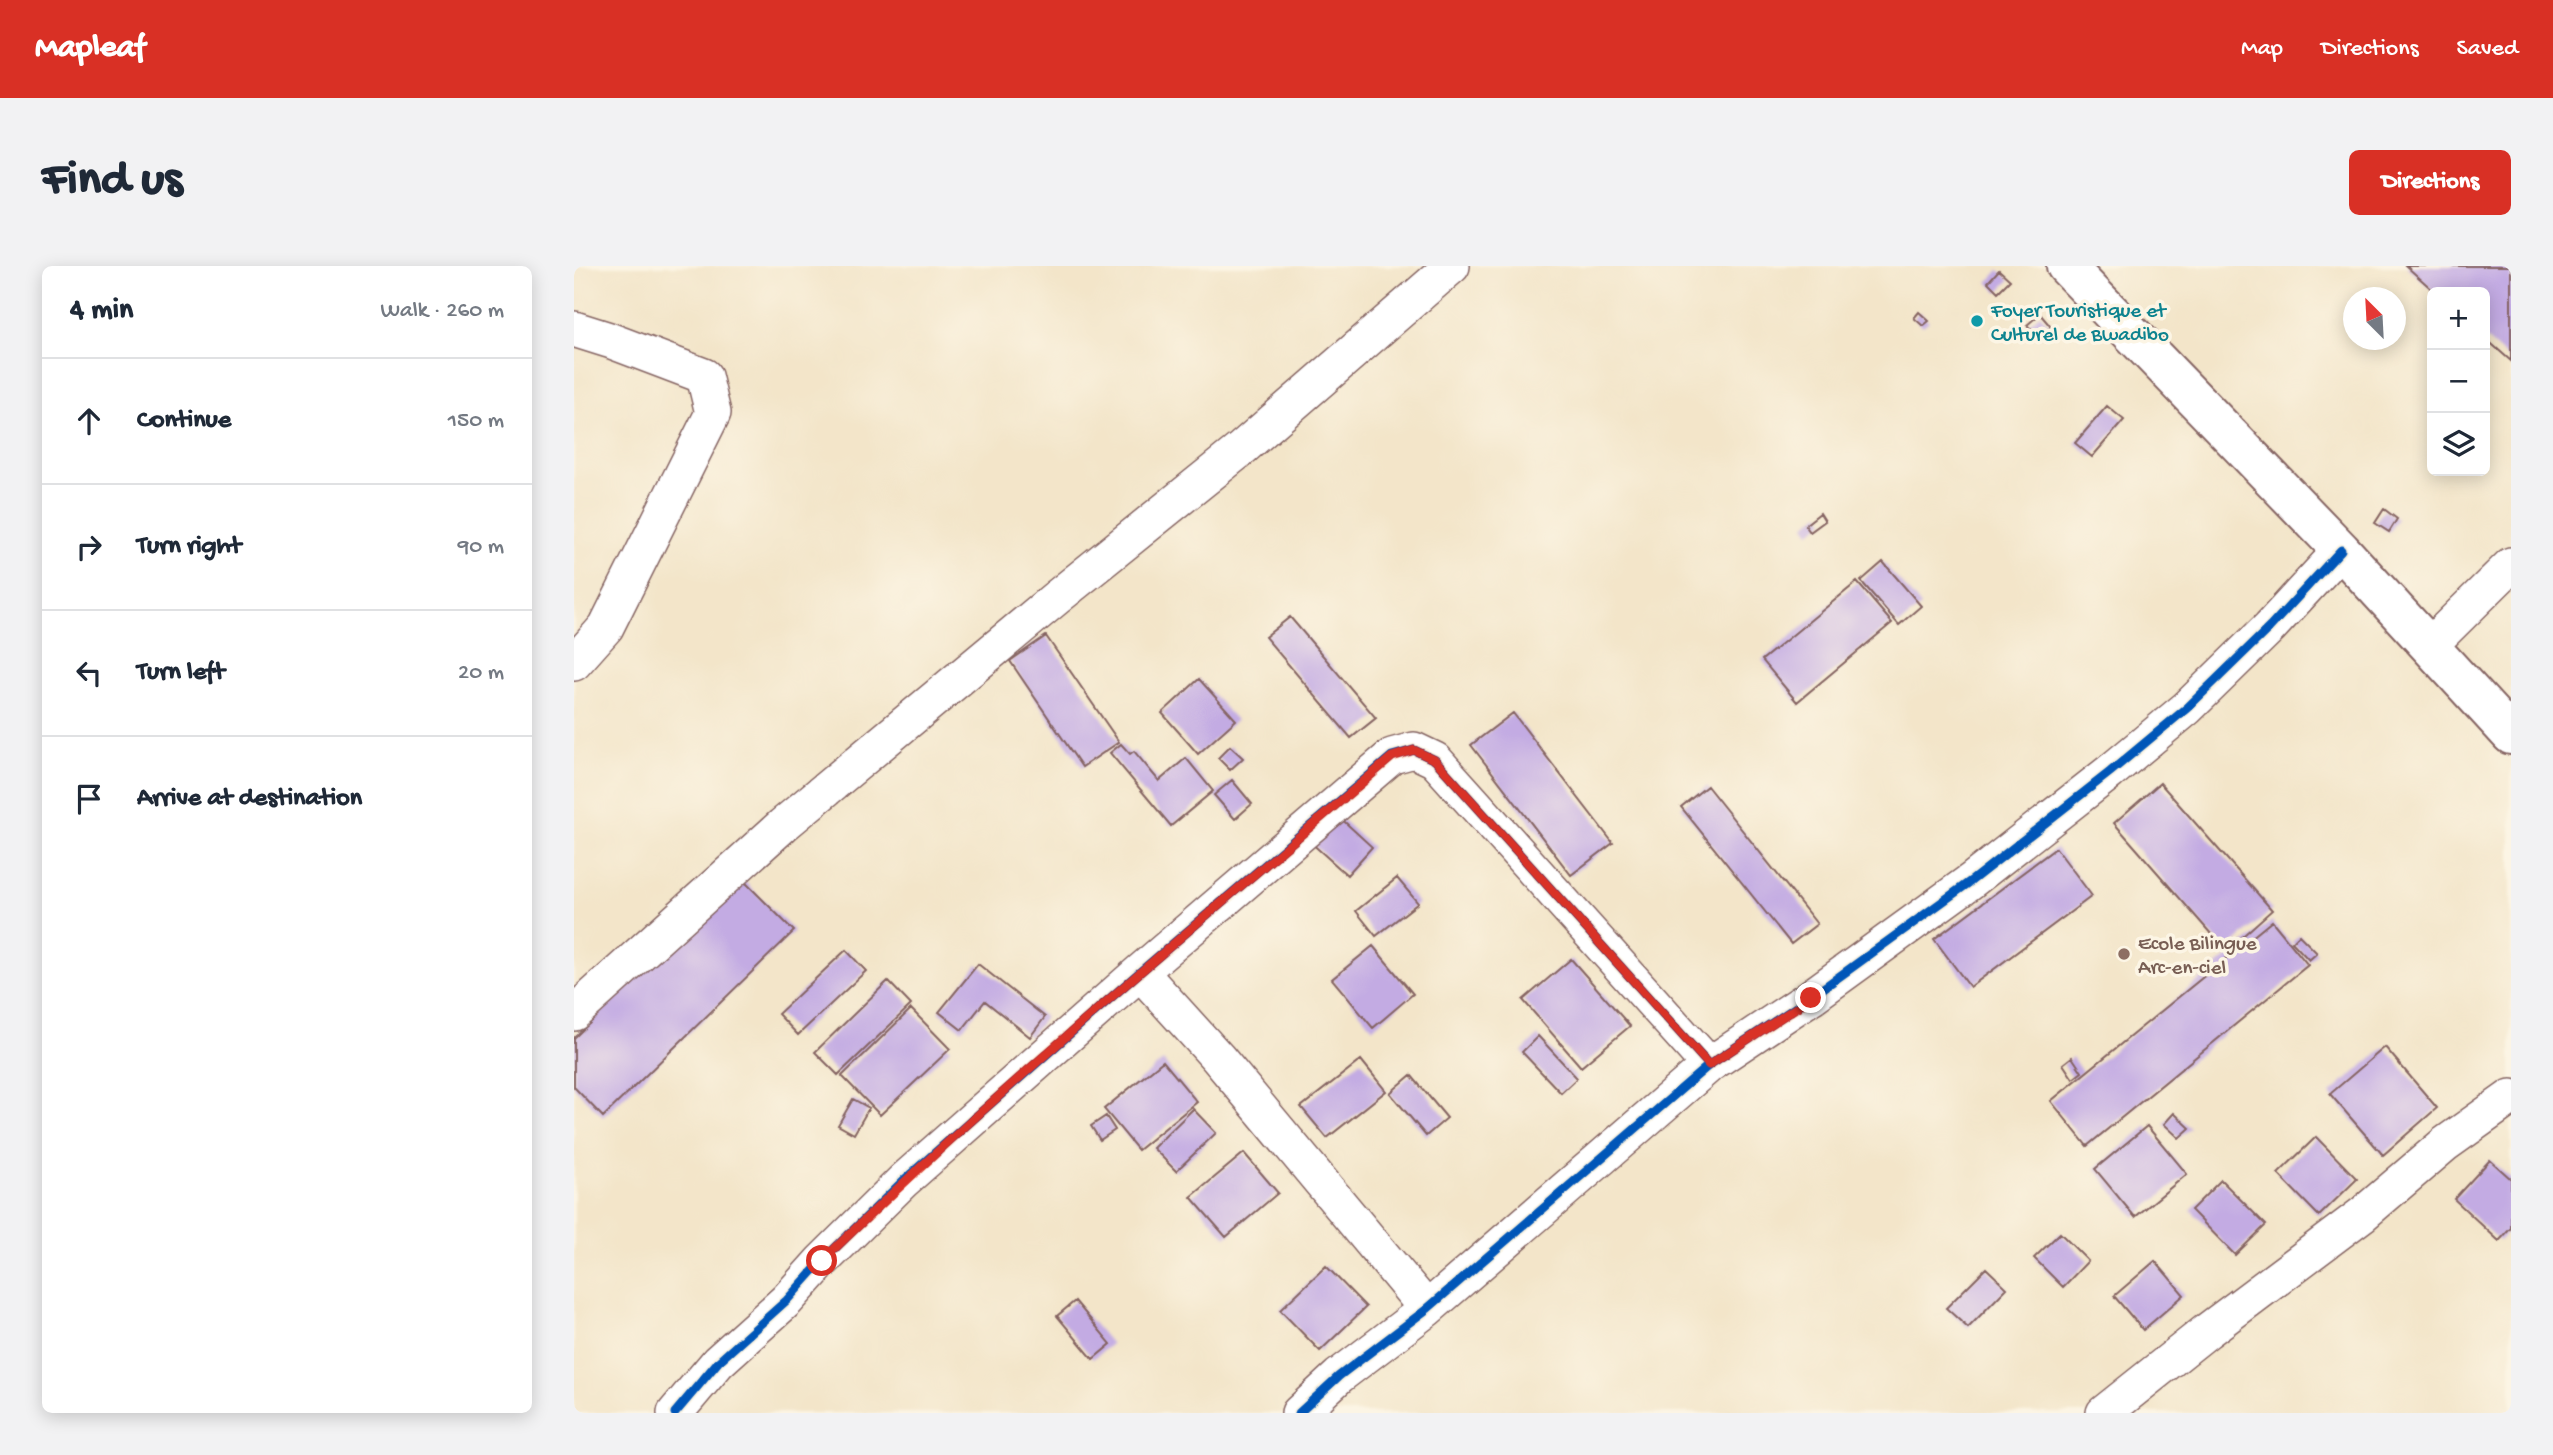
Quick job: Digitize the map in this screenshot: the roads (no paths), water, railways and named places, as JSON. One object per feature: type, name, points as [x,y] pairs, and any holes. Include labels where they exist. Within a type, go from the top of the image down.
[{"type":"main road","points":[[2066,266],[2341,550],[2511,735]]},
{"type":"street","points":[[574,1013],[783,825],[1056,598],[1240,450],[1452,266]]},
{"type":"street","points":[[574,329],[704,376],[713,413],[607,627],[574,663]]},
{"type":"street","points":[[1299,1413],[1339,1376],[1427,1310],[1709,1065],[1811,998],[1971,881],[2110,772],[2187,708],[2270,627],[2341,550]]},
{"type":"street","points":[[2429,646],[2511,565]]},
{"type":"street","points":[[675,1413],[718,1362],[787,1300],[822,1261],[903,1181],[1140,972],[1392,757],[1414,750],[1435,760],[1709,1065]]},
{"type":"street","points":[[1140,972],[1218,1058],[1427,1310]]},
{"type":"street","points":[[2104,1413],[2207,1331],[2363,1214],[2445,1144],[2511,1097]]},
{"type":"place","name":"Foyer Touristique et Culturel de Bwadibo","points":[[1977,321]]},
{"type":"place","name":"Ecole Bilingue Arc-en-ciel","points":[[2124,954]]}]
